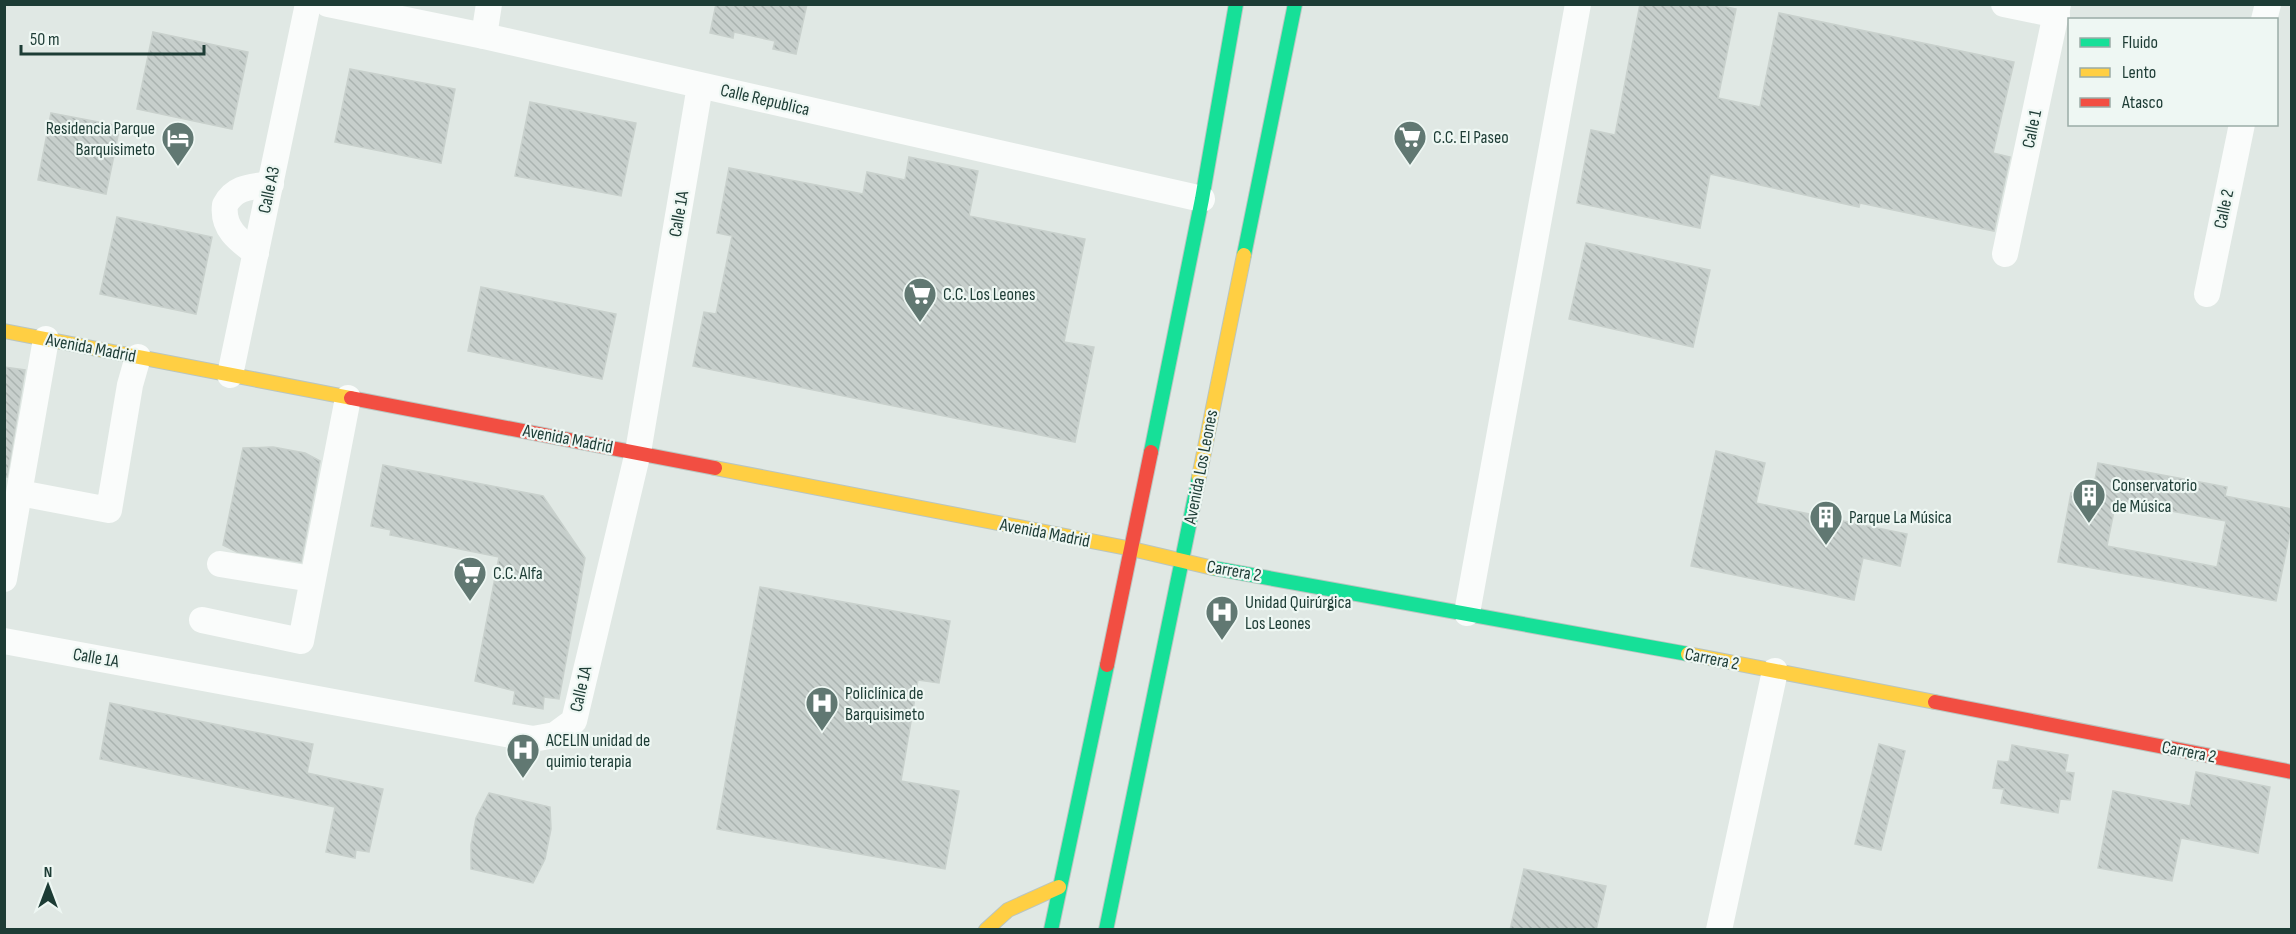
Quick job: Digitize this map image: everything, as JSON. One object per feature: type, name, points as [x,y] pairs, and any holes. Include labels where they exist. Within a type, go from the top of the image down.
[{"type":"street","name":"Calle A3","points":[[230,375],[308,4]]},
{"type":"street","name":"Calle Republica","points":[[328,4],[484,36],[1202,199]]},
{"type":"street","points":[[484,36],[489,4]]},
{"type":"street","points":[[1051,930],[1132,549],[1202,199],[1236,4]]},
{"type":"street","name":"Avenida Los Leones","points":[[1106,930],[1295,4]]},
{"type":"street","points":[[1467,613],[1578,4]]},
{"type":"street","points":[[2004,4],[2057,10]]},
{"type":"street","name":"Calle 1","points":[[2005,254],[2057,10]]},
{"type":"street","name":"Calle 1A","points":[[4,641],[533,739],[555,735],[574,721],[638,452],[700,86]]},
{"type":"street","name":"Calle 2","points":[[2206,294],[2242,126]]},
{"type":"street","points":[[256,253],[239,240],[228,227],[225,204],[234,192],[243,188],[271,184]]},
{"type":"street","name":"Avenida Madrid","points":[[4,331],[1132,549]]},
{"type":"street","points":[[4,579],[46,339]]},
{"type":"street","points":[[20,493],[109,510],[130,385],[138,357]]},
{"type":"street","points":[[202,620],[301,641],[348,398]]},
{"type":"street","name":"Carrera 2","points":[[1132,549],[1182,562],[1775,671],[2292,772]]},
{"type":"street","points":[[220,564],[312,579]]},
{"type":"street","points":[[1719,930],[1775,671]]},
{"type":"street","points":[[986,930],[1008,910],[1059,887]]},
{"type":"street","points":[[1111,905],[1122,921]]},
{"type":"building","points":[[716,4],[807,4],[796,54],[773,49],[775,41],[734,32],[733,38],[710,33]]},
{"type":"building","points":[[1640,4],[1714,4],[1736,9],[1718,98],[1760,107],[1779,13],[2014,62],[1993,153],[2010,157],[1994,231],[1860,203],[1859,207],[1710,174],[1700,228],[1577,203],[1591,130],[1615,135]]},
{"type":"building","points":[[153,32],[248,52],[232,129],[137,109]]},
{"type":"building","points":[[350,69],[455,89],[441,163],[335,142]]},
{"type":"building","points":[[530,102],[636,123],[621,196],[515,176]]},
{"type":"building","points":[[51,113],[120,126],[106,194],[38,180]]},
{"type":"building","points":[[909,157],[978,171],[969,216],[1085,239],[1064,342],[1094,347],[1075,442],[693,366],[704,312],[716,314],[732,236],[717,233],[729,168],[863,194],[867,172],[905,180]]},
{"type":"building","points":[[117,217],[212,237],[196,314],[100,294]]},
{"type":"building","points":[[1586,243],[1710,270],[1693,347],[1569,319]]},
{"type":"building","points":[[481,287],[616,314],[602,379],[468,351]]},
{"type":"building","points":[[4,367],[25,370],[7,477],[4,476]]},
{"type":"building","points":[[273,447],[305,453],[320,461],[301,562],[237,552],[223,545],[243,448]]},
{"type":"building","name":"Parque La Música","points":[[1716,451],[1765,463],[1756,503],[1907,534],[1900,566],[1863,558],[1854,600],[1691,566]]},
{"type":"building","points":[[2098,463],[2227,487],[2225,496],[2292,509],[2292,523],[2276,601],[2058,562],[2071,493],[2092,497]],"holes":[[[2116,501],[2226,521],[2217,567],[2107,546]]]},
{"type":"building","points":[[383,465],[543,496],[585,558],[559,699],[544,697],[543,709],[513,704],[515,691],[475,681],[499,557],[390,535],[391,530],[371,526]]},
{"type":"building","name":"Policlínica de Barquisimeto","points":[[760,587],[950,621],[939,683],[918,680],[901,781],[959,791],[945,869],[717,829]]},
{"type":"building","points":[[110,703],[313,744],[307,773],[383,789],[369,852],[356,850],[355,858],[326,852],[335,807],[100,759]]},
{"type":"building","points":[[1879,744],[1905,751],[1881,850],[1855,844]]},
{"type":"building","points":[[2012,745],[2068,755],[2065,772],[2074,773],[2070,800],[2060,799],[2058,813],[2001,803],[2004,789],[1993,788],[1998,761],[2009,762]]},
{"type":"building","points":[[2196,772],[2270,787],[2258,853],[2181,838],[2172,881],[2098,868],[2113,791],[2190,806]]},
{"type":"building","points":[[489,793],[550,807],[551,829],[545,859],[533,883],[471,869],[471,845],[476,818]]},
{"type":"building","points":[[1524,869],[1606,886],[1596,930],[1510,930]]},
{"type":"traffic: fast","points":[[1151,452],[1202,199],[1236,4]]},
{"type":"traffic: fast","points":[[1244,255],[1295,4]]},
{"type":"traffic: fast","points":[[1106,930],[1199,477]]},
{"type":"traffic: fast","points":[[1213,568],[1688,654]]},
{"type":"traffic: fast","points":[[1051,930],[1107,665]]},
{"type":"traffic: slow","points":[[1199,477],[1244,255]]},
{"type":"traffic: slow","points":[[4,331],[351,398]]},
{"type":"traffic: slow","points":[[715,468],[1132,549],[1213,568]]},
{"type":"traffic: slow","points":[[1688,654],[1935,702]]},
{"type":"traffic: slow","points":[[986,930],[1008,910],[1059,887]]},
{"type":"traffic: jam","points":[[351,398],[715,468]]},
{"type":"traffic: jam","points":[[1107,665],[1151,452]]},
{"type":"traffic: jam","points":[[1935,702],[2292,772]]},
{"type":"place","name":"C.C. El Paseo","points":[[1410,166]]},
{"type":"place","name":"Residencia Parque Barquisimeto","points":[[178,167]]},
{"type":"place","name":"C.C. Los Leones","points":[[920,323]]},
{"type":"place","name":"Conservatorio de Música","points":[[2089,524]]},
{"type":"place","name":"Parque La Música","points":[[1826,546]]},
{"type":"place","name":"C.C. Alfa","points":[[470,602]]},
{"type":"place","name":"Unidad Quirúrgica Los Leones","points":[[1222,641]]},
{"type":"place","name":"Policlínica de Barquisimeto","points":[[822,732]]},
{"type":"place","name":"ACELIN unidad de quimio terapia","points":[[523,779]]}]
